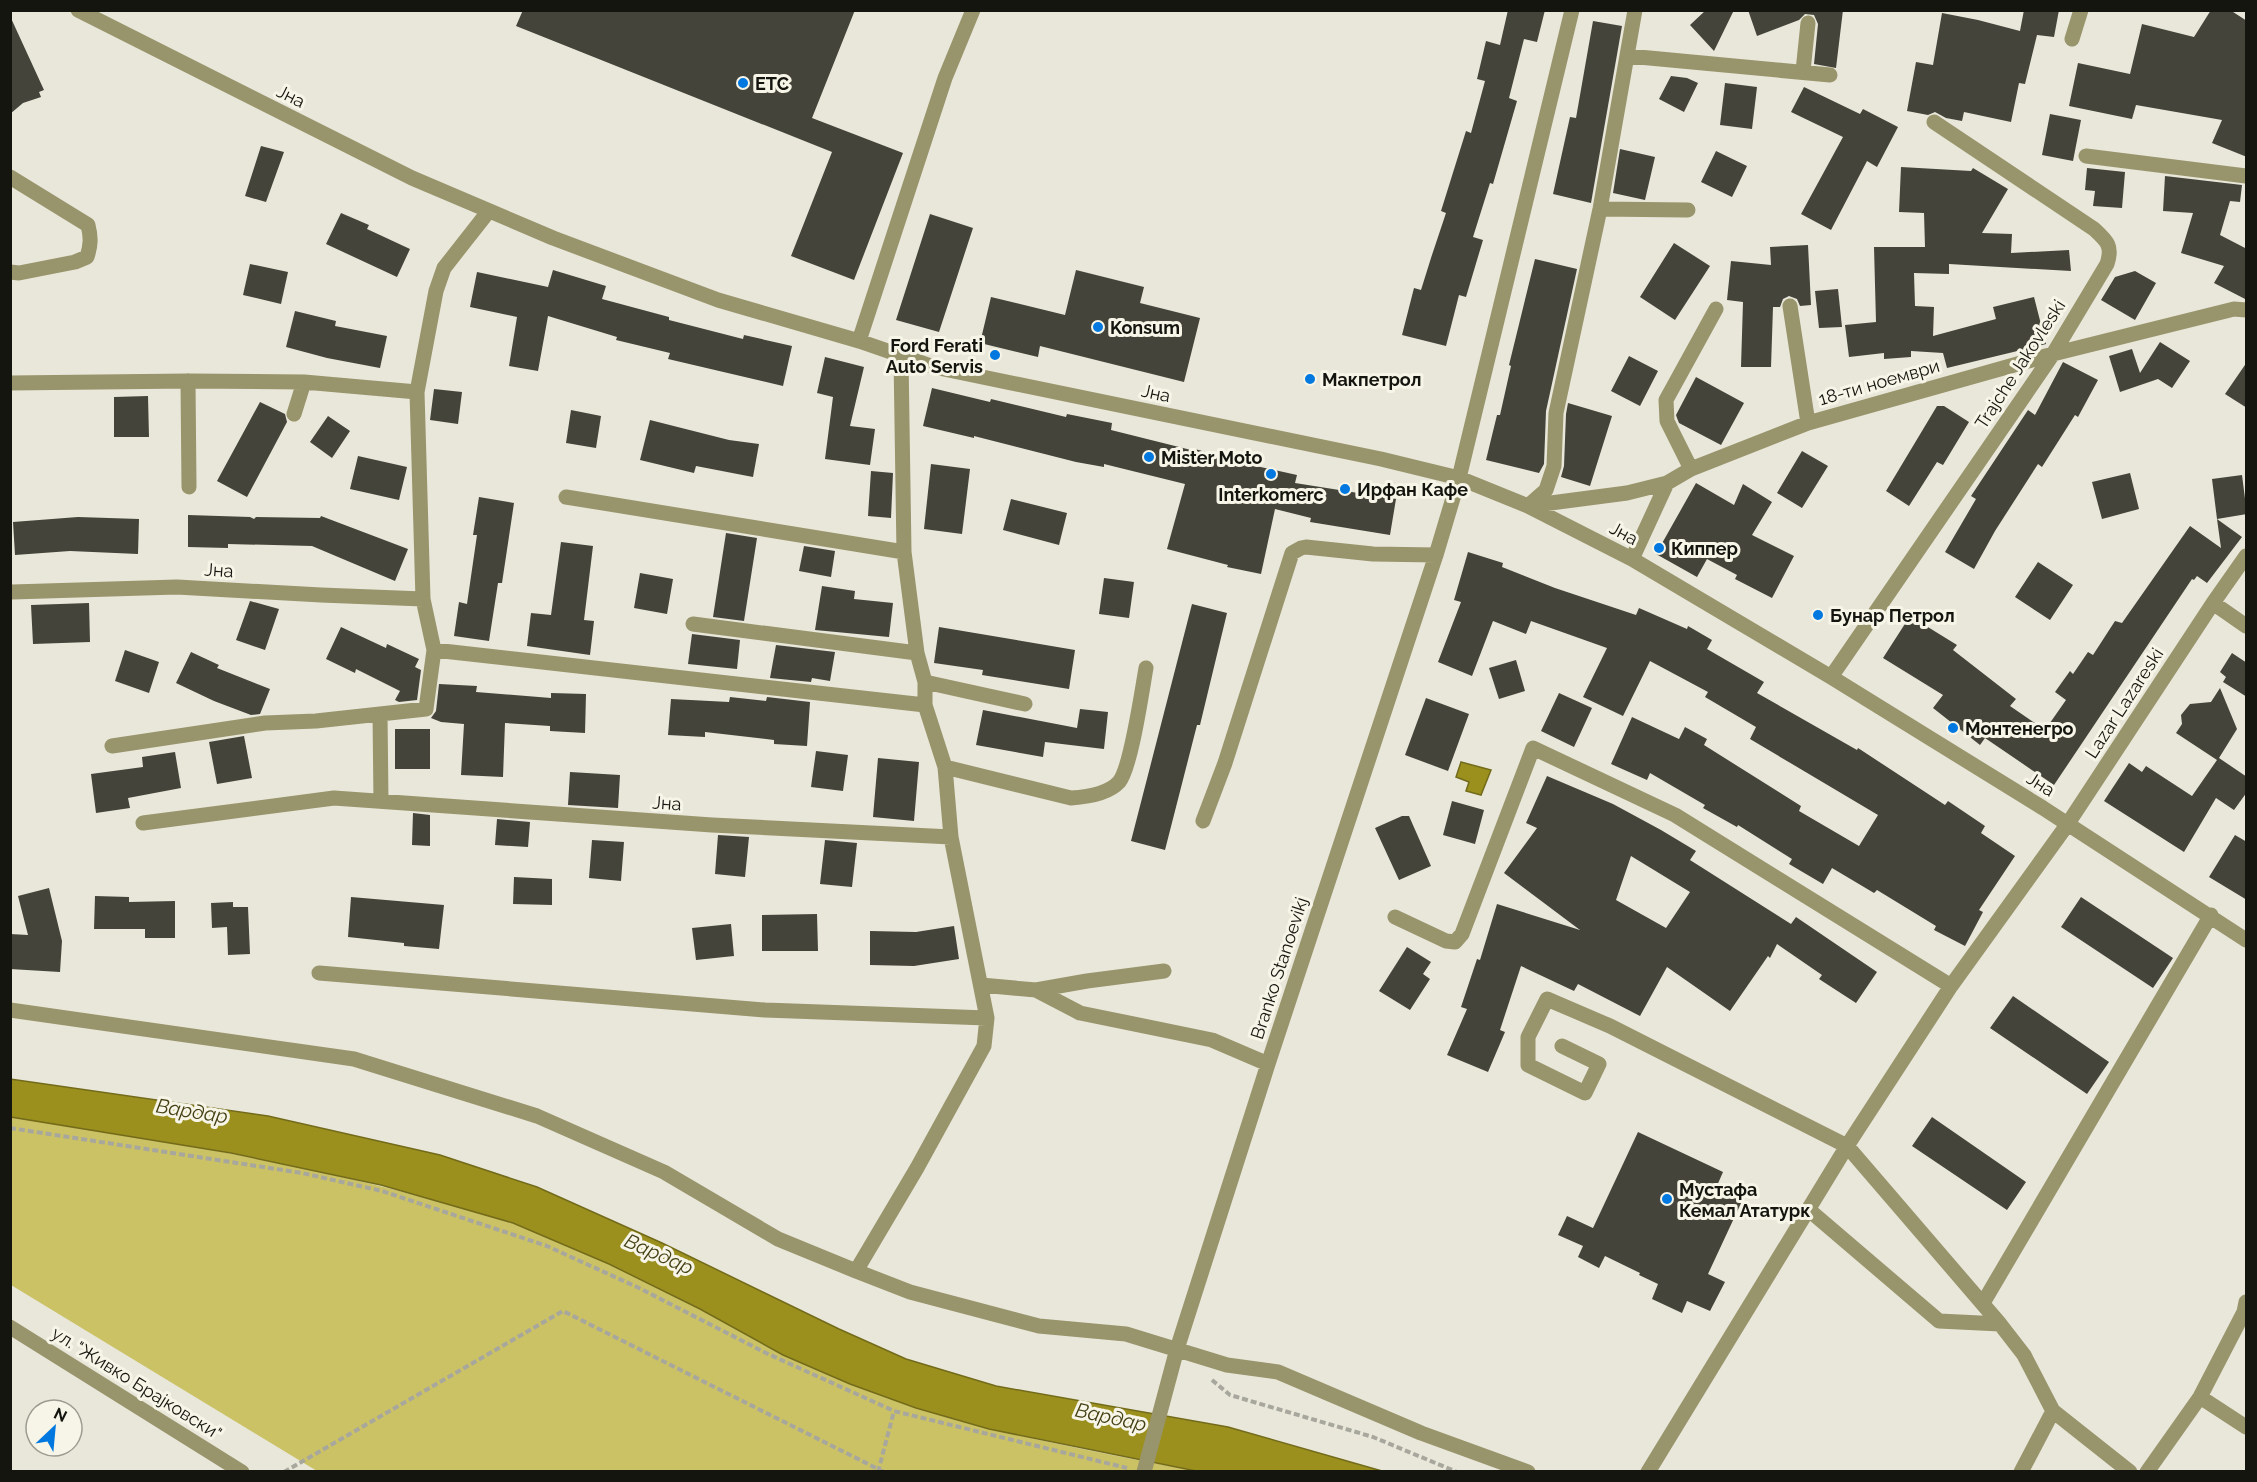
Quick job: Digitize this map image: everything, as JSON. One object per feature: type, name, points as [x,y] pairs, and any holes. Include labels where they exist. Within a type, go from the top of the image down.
[{"type":"street","name":"Јна","points":[[78,10],[412,178],[488,212],[718,300],[859,341],[934,367],[1381,459],[1460,478],[1528,506],[1632,560],[1831,677],[2211,915],[2247,940]]},
{"type":"street","points":[[859,341],[945,78],[973,10]]},
{"type":"street","name":"Branko Stanoevikj","points":[[1144,1472],[1177,1349],[1268,1064],[1437,555],[1460,478],[1572,10]]},
{"type":"street","points":[[1528,506],[1546,490],[1554,466],[1556,413],[1600,209],[1635,10]]},
{"type":"street","points":[[2072,39],[2081,10]]},
{"type":"street","points":[[1803,71],[1808,23]]},
{"type":"street","points":[[1628,56],[1830,75]]},
{"type":"street","name":"Trajche Jakovleski","points":[[1831,677],[2054,354],[2107,264],[2111,253],[2107,241],[2094,229],[1934,122]]},
{"type":"street","points":[[2086,156],[2247,176]]},
{"type":"street","points":[[10,177],[88,225],[91,247],[87,257],[75,262],[19,273],[10,272]]},
{"type":"street","points":[[1600,209],[1688,210]]},
{"type":"street","points":[[112,746],[265,723],[426,709],[434,650],[423,599],[417,392],[436,291],[444,268],[488,212]]},
{"type":"street","points":[[1790,306],[1808,423]]},
{"type":"street","points":[[1691,469],[1667,421],[1666,400],[1716,309]]},
{"type":"street","name":"18-ти ноември","points":[[1528,506],[1627,493],[1666,483],[1691,469],[1808,423],[2054,354],[2234,309],[2247,310]]},
{"type":"street","points":[[856,1271],[917,1168],[984,1046],[987,1018],[951,837],[945,767],[925,705],[925,682],[917,653],[904,552],[901,357]]},
{"type":"street","points":[[188,381],[189,487]]},
{"type":"street","points":[[10,383],[304,382],[417,392]]},
{"type":"street","points":[[294,414],[304,382]]},
{"type":"street","points":[[1632,560],[1666,483]]},
{"type":"street","points":[[566,497],[904,552]]},
{"type":"street","points":[[1203,820],[1225,763],[1292,554],[1306,547],[1373,554],[1437,555]]},
{"type":"street","name":"Lazar Lazareski","points":[[1648,1472],[1847,1146],[1951,986],[2067,825],[2213,603],[2247,556]]},
{"type":"street","name":"Јна","points":[[12,592],[177,586],[321,596],[423,599]]},
{"type":"street","points":[[2213,603],[2247,626]]},
{"type":"street","points":[[693,624],[917,653]]},
{"type":"street","points":[[434,650],[925,705]]},
{"type":"street","points":[[945,767],[1071,798],[1088,797],[1111,789],[1121,780],[1130,750],[1146,668]]},
{"type":"street","points":[[925,682],[1025,704]]},
{"type":"street","points":[[380,714],[381,801]]},
{"type":"street","points":[[1395,917],[1446,942],[1455,942],[1462,934],[1533,748],[1675,815],[1951,986]]},
{"type":"street","name":"Јна","points":[[143,823],[334,798],[712,825],[951,837]]},
{"type":"street","points":[[1983,1303],[2211,915]]},
{"type":"street","points":[[981,985],[1036,990],[1164,971]]},
{"type":"street","points":[[319,974],[765,1010],[987,1018]]},
{"type":"street","points":[[1036,990],[1080,1013],[1212,1040],[1268,1064]]},
{"type":"street","points":[[1562,1046],[1599,1064],[1585,1094],[1528,1065],[1528,1037],[1547,999],[1610,1026],[1847,1146],[2000,1324],[2024,1355],[2053,1411],[2130,1472]]},
{"type":"street","points":[[10,1010],[354,1059],[537,1116],[664,1172],[778,1239],[910,1292],[1039,1326],[1126,1334],[1227,1365],[1278,1372],[1421,1433],[1528,1472]]},
{"type":"street","points":[[1809,1210],[1939,1321],[2000,1324]]},
{"type":"street","points":[[2146,1472],[2200,1397],[2247,1302]]},
{"type":"street","name":"ул. \"Живко Брајковски\"","points":[[10,1327],[242,1472]]},
{"type":"street","points":[[2200,1397],[2247,1427]]},
{"type":"street","points":[[2021,1472],[2053,1411]]},
{"type":"path","points":[[10,1128],[302,1173],[382,1191],[547,1246],[639,1288],[766,1353],[894,1411],[1128,1469]]},
{"type":"path","points":[[284,1472],[563,1311],[880,1470],[894,1411]]},
{"type":"path","points":[[1203,1372],[1230,1395],[1373,1437],[1457,1472]]},
{"type":"shaded area","points":[[10,1117],[175,1143],[284,1164],[393,1189],[496,1218],[584,1251],[812,1368],[851,1384],[978,1425],[1196,1471],[317,1471],[11,1285]]},
{"type":"water","points":[[1461,762],[1491,770],[1481,795],[1466,791],[1469,782],[1456,777]]},
{"type":"water","name":"Вардар","points":[[10,1079],[268,1116],[440,1155],[537,1187],[662,1243],[906,1359],[996,1386],[1228,1427],[1382,1471],[1196,1471],[989,1429],[916,1408],[850,1384],[783,1355],[700,1309],[609,1264],[513,1223],[381,1185],[231,1153],[11,1117]]},
{"type":"building","name":"ETC","points":[[523,10],[855,10],[812,118],[903,153],[854,280],[791,256],[832,152],[516,26]]},
{"type":"building","points":[[1508,10],[1545,10],[1537,42],[1524,39],[1509,98],[1517,101],[1493,184],[1490,183],[1473,237],[1483,240],[1466,297],[1459,295],[1446,346],[1402,335],[1414,288],[1421,290],[1446,213],[1441,211],[1466,131],[1471,133],[1485,81],[1477,79],[1486,41],[1500,45]]},
{"type":"building","points":[[1706,10],[1734,10],[1714,51],[1690,25]]},
{"type":"building","points":[[1748,10],[1843,10],[1836,68],[1814,64],[1818,24],[1814,15],[1805,14],[1799,20],[1757,36]]},
{"type":"building","points":[[2024,10],[2059,10],[2054,37],[2037,35],[2025,84],[2019,83],[2011,122],[1964,112],[1962,121],[1946,118],[1935,112],[1928,115],[1907,111],[1916,62],[1933,65],[1942,13],[2020,31]]},
{"type":"building","points":[[2211,10],[2230,10],[2247,21],[2247,157],[2212,143],[2222,120],[2136,105],[2132,119],[2069,106],[2078,63],[2130,74],[2142,24],[2194,37]]},
{"type":"building","points":[[10,16],[44,90],[39,92],[41,97],[23,103],[10,114]]},
{"type":"building","points":[[1593,21],[1622,26],[1591,203],[1553,194],[1570,117],[1576,118]]},
{"type":"building","points":[[1671,76],[1687,78],[1698,83],[1684,112],[1659,99]]},
{"type":"building","points":[[1725,83],[1757,87],[1752,129],[1720,125]]},
{"type":"building","points":[[1804,87],[1860,114],[1863,109],[1898,127],[1877,167],[1867,161],[1831,230],[1801,214],[1843,137],[1791,112]]},
{"type":"building","points":[[2050,114],[2081,120],[2073,161],[2042,155]]},
{"type":"building","points":[[261,146],[284,152],[266,202],[245,196]]},
{"type":"building","points":[[1620,149],[1655,157],[1645,200],[1613,193]]},
{"type":"building","points":[[1716,151],[1747,166],[1732,197],[1701,182]]},
{"type":"building","points":[[1901,167],[1971,171],[1973,168],[2008,189],[1982,233],[2012,234],[2011,253],[2069,250],[2071,271],[1949,264],[1949,274],[1914,273],[1915,306],[1934,307],[1933,336],[1996,319],[1993,307],[2034,297],[2046,344],[1947,368],[1943,353],[1911,351],[1911,357],[1884,359],[1884,353],[1849,357],[1845,325],[1876,322],[1874,247],[1925,247],[1924,213],[1899,212]]},
{"type":"building","points":[[2087,168],[2125,172],[2122,208],[2093,206],[2095,191],[2085,190]]},
{"type":"building","points":[[2165,176],[2242,185],[2240,202],[2230,201],[2220,235],[2247,249],[2247,300],[2214,283],[2224,266],[2181,253],[2193,213],[2163,211]]},
{"type":"building","points":[[341,213],[369,225],[367,229],[410,249],[397,277],[326,244]]},
{"type":"building","points":[[930,214],[973,228],[939,332],[896,320]]},
{"type":"building","points":[[1674,243],[1710,266],[1675,320],[1640,297]]},
{"type":"building","points":[[1808,245],[1811,305],[1800,306],[1797,299],[1789,296],[1783,299],[1780,307],[1773,307],[1771,367],[1741,367],[1743,302],[1727,300],[1731,261],[1771,265],[1770,247]]},
{"type":"building","points":[[1535,259],[1577,269],[1546,411],[1544,464],[1539,473],[1486,460],[1497,415],[1500,415],[1511,366],[1509,365]]},
{"type":"building","points":[[250,264],[288,272],[281,304],[243,295]]},
{"type":"building","points":[[553,270],[606,286],[602,299],[669,317],[669,320],[743,339],[744,335],[792,346],[783,386],[668,359],[670,353],[616,340],[617,337],[548,316],[538,371],[509,366],[517,317],[470,307],[477,272],[548,287]]},
{"type":"building","points":[[1076,270],[1144,287],[1140,303],[1200,318],[1184,382],[1040,346],[1038,357],[980,343],[991,297],[1065,315]]},
{"type":"building","points":[[2135,271],[2156,283],[2135,320],[2101,300],[2115,277]]},
{"type":"building","points":[[1838,289],[1842,327],[1819,328],[1815,291]]},
{"type":"building","points":[[295,311],[336,321],[335,326],[387,336],[380,368],[286,347]]},
{"type":"building","points":[[2160,342],[2190,361],[2172,388],[2158,379],[2120,392],[2109,356],[2132,349],[2140,373]]},
{"type":"building","points":[[1629,356],[1658,371],[1640,406],[1611,391]]},
{"type":"building","points":[[825,357],[864,367],[850,426],[875,429],[870,465],[825,459],[833,397],[817,393]]},
{"type":"building","points":[[2063,362],[2098,380],[2078,417],[2075,415],[2042,467],[2038,464],[1995,531],[1974,569],[1945,552],[1976,499],[1971,496],[2028,410],[2035,415]]},
{"type":"building","points":[[2247,362],[2247,408],[2225,394]]},
{"type":"building","points":[[1696,377],[1744,403],[1721,445],[1679,423],[1677,418],[1676,415]]},
{"type":"building","points":[[932,388],[1066,417],[1067,414],[1112,423],[1111,430],[1297,475],[1295,483],[1396,499],[1390,535],[1310,522],[1311,518],[1275,509],[1261,574],[1227,567],[1228,565],[1167,549],[1185,484],[1104,464],[1104,467],[1076,462],[974,436],[974,438],[923,426]]},
{"type":"building","points":[[434,389],[462,392],[458,424],[430,420]]},
{"type":"building","points":[[148,396],[149,437],[114,437],[114,397]]},
{"type":"building","points":[[260,402],[285,414],[287,422],[247,497],[217,481]]},
{"type":"building","points":[[1568,403],[1612,416],[1590,486],[1561,477],[1564,466]]},
{"type":"building","points":[[1937,406],[1944,406],[1969,422],[1943,465],[1937,462],[1909,506],[1886,491]]},
{"type":"building","points":[[571,410],[601,416],[596,448],[566,443]]},
{"type":"building","points":[[328,416],[350,431],[332,458],[310,442]]},
{"type":"building","points":[[650,420],[729,440],[759,444],[753,477],[696,466],[694,473],[640,460]]},
{"type":"building","points":[[1802,451],[1828,466],[1802,508],[1777,493]]},
{"type":"building","points":[[358,456],[407,467],[399,500],[350,489]]},
{"type":"building","points":[[931,464],[970,469],[962,534],[924,529]]},
{"type":"building","points":[[871,471],[893,473],[891,518],[868,516]]},
{"type":"building","points":[[2130,473],[2139,509],[2102,519],[2092,482]]},
{"type":"building","points":[[2242,475],[2247,514],[2217,519],[2212,479]]},
{"type":"building","points":[[1696,483],[1734,505],[1743,484],[1772,502],[1752,535],[1794,556],[1772,598],[1735,579],[1737,575],[1707,559],[1697,577],[1656,554]]},
{"type":"building","points":[[479,497],[514,503],[502,583],[498,583],[489,641],[454,636],[459,602],[467,604],[477,535],[473,535]]},
{"type":"building","points":[[1011,499],[1067,513],[1059,545],[1003,530]]},
{"type":"building","points":[[188,515],[254,519],[256,517],[320,518],[321,516],[408,549],[395,581],[312,546],[228,544],[228,548],[188,547]]},
{"type":"building","points":[[78,517],[139,519],[138,554],[70,551],[15,555],[13,522]]},
{"type":"building","points":[[2217,519],[2242,537],[2207,583],[2197,576],[2194,580],[2192,579],[2054,785],[1985,738],[1980,745],[1933,708],[1943,695],[1883,658],[1910,616],[1957,645],[1953,650],[2016,699],[2010,706],[2045,730],[2066,700],[2055,692],[2070,671],[2073,674],[2088,652],[2093,655],[2115,621],[2122,623],[2190,526],[2221,548]]},
{"type":"building","points":[[726,533],[757,538],[744,621],[713,617]]},
{"type":"building","points":[[561,542],[593,546],[584,620],[594,621],[590,655],[527,646],[531,613],[551,615]]},
{"type":"building","points":[[804,546],[835,551],[831,577],[799,571]]},
{"type":"building","points":[[1468,552],[1503,563],[1502,567],[1555,588],[1636,615],[1639,608],[1687,629],[1688,626],[1712,640],[1707,649],[1764,682],[1757,693],[1857,750],[1858,748],[1945,805],[1948,801],[1985,826],[1981,833],[2015,856],[1979,910],[1983,912],[1965,946],[1934,930],[1936,926],[1877,890],[1874,893],[1832,868],[1823,884],[1789,864],[1792,859],[1738,825],[1737,827],[1703,808],[1705,805],[1650,773],[1647,780],[1611,764],[1632,717],[1679,739],[1685,727],[1707,739],[1704,745],[1801,806],[1799,811],[1859,846],[1878,815],[1750,739],[1756,727],[1705,697],[1708,692],[1650,661],[1623,716],[1583,697],[1607,648],[1531,621],[1526,634],[1493,621],[1472,676],[1438,662],[1461,602],[1454,600]]},
{"type":"building","points":[[2038,562],[2073,585],[2050,620],[2015,597]]},
{"type":"building","points":[[640,573],[673,579],[667,614],[634,608]]},
{"type":"building","points":[[1104,578],[1134,582],[1129,618],[1099,614]]},
{"type":"building","points":[[822,586],[855,591],[854,599],[893,603],[889,637],[815,630]]},
{"type":"building","points":[[250,601],[279,609],[265,650],[236,640]]},
{"type":"building","points":[[89,603],[90,642],[33,644],[31,605]]},
{"type":"building","points":[[1192,604],[1227,613],[1200,725],[1197,725],[1165,850],[1131,841]]},
{"type":"building","points":[[341,627],[386,648],[387,644],[419,659],[415,667],[421,670],[417,700],[399,702],[395,700],[400,691],[356,669],[355,673],[326,659]]},
{"type":"building","points":[[939,627],[1075,650],[1069,689],[982,675],[983,670],[934,663]]},
{"type":"building","points":[[692,634],[740,640],[737,669],[688,664]]},
{"type":"building","points":[[776,645],[835,652],[830,681],[812,678],[811,682],[770,678]]},
{"type":"building","points":[[125,650],[159,662],[149,693],[115,681]]},
{"type":"building","points":[[191,652],[219,665],[217,668],[270,689],[260,714],[251,715],[176,683]]},
{"type":"building","points":[[2232,653],[2247,663],[2247,697],[2223,682],[2226,677],[2220,672]]},
{"type":"building","points":[[1516,660],[1525,691],[1499,699],[1489,668]]},
{"type":"building","points":[[439,684],[477,686],[476,692],[551,698],[551,693],[586,694],[585,733],[550,731],[550,726],[505,723],[503,777],[461,775],[464,724],[441,722],[431,718],[436,711]]},
{"type":"building","points":[[2220,688],[2237,729],[2219,758],[2247,777],[2247,792],[2234,810],[2216,798],[2184,852],[2104,801],[2129,763],[2142,772],[2146,766],[2192,796],[2217,760],[2176,733],[2182,724],[2181,715],[2190,704],[2211,702]]},
{"type":"building","points":[[1559,693],[1592,708],[1574,747],[1541,731]]},
{"type":"building","points":[[730,697],[766,701],[767,697],[810,702],[807,746],[774,744],[774,740],[705,732],[705,737],[668,735],[671,699],[729,702]]},
{"type":"building","points":[[1426,698],[1469,714],[1448,771],[1405,755]]},
{"type":"building","points":[[1080,709],[1108,712],[1104,749],[1045,742],[1043,757],[976,745],[983,710],[1077,728]]},
{"type":"building","points":[[395,729],[430,729],[430,769],[395,769]]},
{"type":"building","points":[[244,736],[252,778],[217,784],[209,742]]},
{"type":"building","points":[[816,751],[848,755],[843,791],[811,787]]},
{"type":"building","points":[[175,752],[181,788],[128,798],[130,808],[96,813],[91,774],[143,767],[142,757]]},
{"type":"building","points":[[878,758],[919,762],[914,821],[873,817]]},
{"type":"building","points":[[570,772],[620,775],[618,808],[568,805]]},
{"type":"building","points":[[1547,776],[1613,804],[1696,851],[1690,860],[1791,924],[1796,917],[1877,972],[1856,1003],[1819,979],[1822,975],[1777,944],[1770,958],[1768,956],[1730,1011],[1667,967],[1640,1016],[1578,984],[1574,991],[1521,966],[1500,1030],[1505,1032],[1488,1072],[1447,1055],[1467,1009],[1461,1007],[1477,959],[1480,960],[1497,904],[1580,930],[1504,873],[1537,828],[1526,823]],"holes":[[[1631,856],[1690,892],[1666,928],[1616,900]]]},
{"type":"building","points":[[1452,801],[1484,810],[1475,844],[1443,835]]},
{"type":"building","points":[[413,813],[430,815],[430,846],[412,845]]},
{"type":"building","points":[[1402,816],[1409,816],[1431,866],[1399,880],[1375,828]]},
{"type":"building","points":[[497,819],[530,822],[528,847],[495,845]]},
{"type":"building","points":[[718,835],[749,837],[745,877],[715,874]]},
{"type":"building","points":[[2235,835],[2247,842],[2247,900],[2209,877]]},
{"type":"building","points":[[592,840],[624,842],[621,881],[589,878]]},
{"type":"building","points":[[825,840],[857,843],[852,887],[820,884]]},
{"type":"building","points":[[514,877],[552,879],[552,905],[513,904]]},
{"type":"building","points":[[49,888],[62,941],[60,972],[10,969],[10,934],[28,935],[18,896]]},
{"type":"building","points":[[95,896],[129,897],[129,902],[175,901],[175,938],[145,938],[145,929],[94,929]]},
{"type":"building","points":[[351,897],[444,905],[439,949],[348,937]]},
{"type":"building","points":[[2081,897],[2173,958],[2153,988],[2061,927]]},
{"type":"building","points":[[233,902],[233,907],[248,907],[250,954],[228,955],[227,927],[212,928],[211,903]]},
{"type":"building","points":[[817,914],[818,951],[762,951],[762,915]]},
{"type":"building","points":[[731,924],[734,956],[696,960],[692,928]]},
{"type":"building","points":[[954,926],[959,959],[914,966],[870,965],[870,931],[916,932]]},
{"type":"building","points":[[1407,947],[1431,962],[1423,974],[1430,979],[1410,1010],[1379,991]]},
{"type":"building","points":[[2013,996],[2109,1062],[2087,1094],[1990,1028]]},
{"type":"building","points":[[1932,1117],[2026,1182],[2007,1210],[1912,1146]]},
{"type":"building","points":[[1638,1132],[1723,1172],[1716,1188],[1742,1201],[1708,1274],[1725,1282],[1710,1311],[1687,1301],[1682,1313],[1652,1299],[1658,1284],[1605,1256],[1599,1268],[1578,1257],[1583,1246],[1558,1235],[1567,1216],[1593,1228]]},
{"type":"place","name":"ETC","points":[[743,83]]},
{"type":"place","name":"Konsum","points":[[1098,327]]},
{"type":"place","name":"Ford Ferati Auto Servis","points":[[995,355]]},
{"type":"place","name":"Макпетрол","points":[[1310,379]]},
{"type":"place","name":"Mister Moto","points":[[1149,457]]},
{"type":"place","name":"Interkomerc","points":[[1271,474]]},
{"type":"place","name":"Ирфан Кафе","points":[[1345,489]]},
{"type":"place","name":"Киппер","points":[[1659,548]]},
{"type":"place","name":"Бунар Петрол","points":[[1818,615]]},
{"type":"place","name":"Монтенегро","points":[[1953,728]]},
{"type":"place","name":"Мустафа Кемал Ататурк","points":[[1667,1199]]}]
